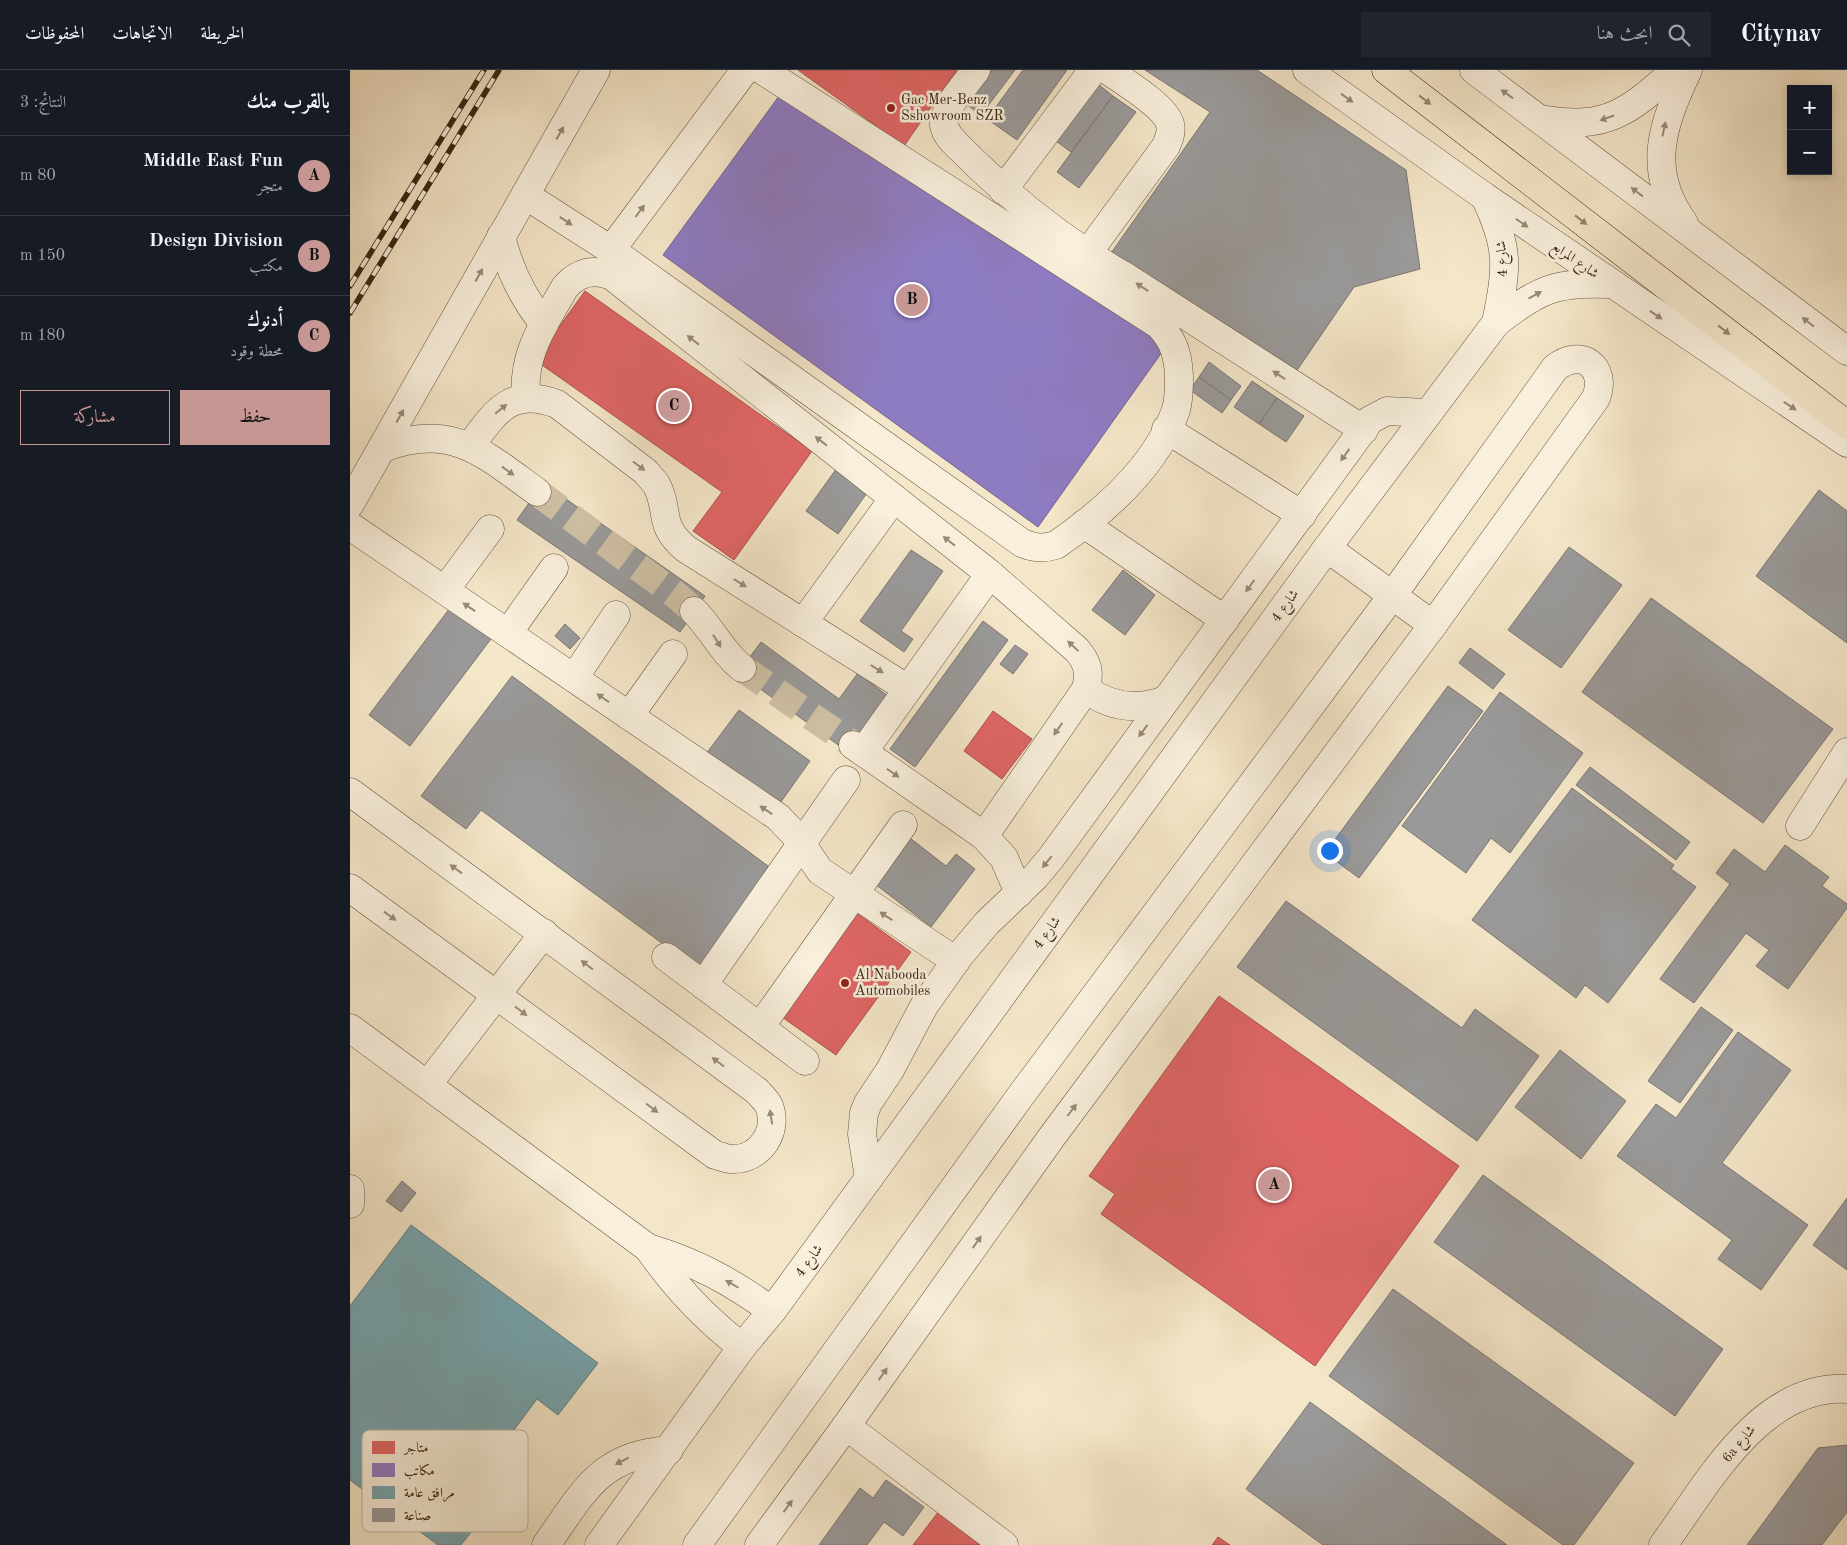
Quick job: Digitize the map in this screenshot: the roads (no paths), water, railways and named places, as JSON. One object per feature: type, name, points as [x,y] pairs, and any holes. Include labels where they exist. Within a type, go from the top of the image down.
[{"type":"highway","points":[[1386,70],[1847,425]]},
{"type":"street","points":[[350,504],[596,70]]},
{"type":"street","points":[[611,250],[745,70]]},
{"type":"street","points":[[525,195],[611,250],[1022,543],[1033,548],[1045,548],[1056,545],[1084,524],[1121,491],[1139,473],[1154,452],[1176,410],[1178,363],[1173,342],[1160,325],[762,70]]},
{"type":"street","points":[[976,70],[948,110],[944,124],[950,138],[1003,190],[1087,254],[1126,277],[1364,430]]},
{"type":"street","points":[[1003,190],[1093,70]]},
{"type":"street","points":[[1087,254],[1166,146],[1171,132],[1170,124],[1163,111],[1107,70]]},
{"type":"street","name":"شارع المرابع","points":[[1307,70],[1610,284],[1847,443]]},
{"type":"street","points":[[1474,70],[1847,351]]},
{"type":"street","points":[[1540,119],[1564,123],[1584,123],[1619,114],[1634,105],[1675,70]]},
{"type":"street","points":[[1688,70],[1670,107],[1664,127],[1661,167],[1672,205],[1683,222],[1697,237]]},
{"type":"street","name":"شارع 4","points":[[1485,197],[1504,242],[1503,287],[1496,323]]},
{"type":"street","points":[[501,236],[512,274],[521,292],[544,324]]},
{"type":"street","points":[[526,398],[526,366],[530,351],[571,280],[588,272],[612,276],[990,574],[1077,650],[1086,660],[1088,668],[1089,675],[1086,689],[984,836]]},
{"type":"street","name":"شارع 4","points":[[599,1545],[742,1347],[772,1311],[1426,413],[1496,323],[1524,301],[1543,290],[1560,285],[1580,283],[1610,284]]},
{"type":"street","points":[[697,1545],[1019,1098],[1392,596],[1555,368],[1564,361],[1575,358],[1586,360],[1594,367],[1600,377],[1600,388],[1596,398],[1432,625],[1051,1138],[759,1545]]},
{"type":"street","points":[[470,446],[497,410],[511,402],[526,398],[542,398],[557,404],[646,472],[656,484],[668,529],[675,540],[686,549],[908,689]]},
{"type":"street","points":[[869,1178],[862,1134],[864,1113],[924,1006],[956,961],[987,923],[1019,893],[1051,858],[1370,420],[1387,411],[1426,413]]},
{"type":"street","points":[[1166,429],[1302,515]]},
{"type":"street","points":[[382,448],[418,438],[448,440],[470,446],[537,492]]},
{"type":"street","points":[[803,623],[894,498]]},
{"type":"street","points":[[1084,524],[1225,620]]},
{"type":"street","points":[[350,526],[778,817],[800,843],[820,872],[956,961]]},
{"type":"street","points":[[445,590],[490,529]]},
{"type":"street","points":[[1327,548],[1432,625]]},
{"type":"street","points":[[508,633],[554,568]]},
{"type":"street","points":[[990,574],[908,689],[858,749],[984,836],[1004,858],[1019,893]]},
{"type":"street","points":[[694,611],[707,626],[720,647],[742,668]]},
{"type":"street","points":[[574,678],[616,615]]},
{"type":"street","points":[[629,716],[673,654]]},
{"type":"street","points":[[1086,689],[1105,701],[1128,707],[1153,705],[1165,700]]},
{"type":"street","points":[[1800,826],[1847,752]]},
{"type":"street","points":[[703,985],[800,843],[846,780]]},
{"type":"street","points":[[350,792],[757,1091],[769,1106],[773,1124],[766,1142],[752,1155],[733,1160],[715,1155],[498,994],[350,888]]},
{"type":"street","points":[[760,1027],[903,824]]},
{"type":"street","points":[[428,1084],[544,933]]},
{"type":"street","points":[[666,957],[805,1061]]},
{"type":"street","points":[[350,1028],[648,1248],[670,1280],[696,1308],[742,1347]]},
{"type":"street","points":[[350,1189],[350,1204]]},
{"type":"street","points":[[648,1248],[684,1259],[715,1274],[772,1311]]},
{"type":"street","name":"6a شارع","points":[[1663,1545],[1738,1442],[1760,1420],[1785,1404],[1814,1393],[1847,1389]]},
{"type":"street","points":[[846,1426],[1004,1545]]},
{"type":"street","points":[[546,1545],[598,1476],[631,1456],[669,1450]]},
{"type":"tunnel","points":[[537,492],[676,595],[694,611]]},
{"type":"tunnel","points":[[742,668],[853,745]]},
{"type":"railway","points":[[350,286],[484,70]]},
{"type":"railway","points":[[350,313],[499,70]]},
{"type":"place","name":"Gac Mer-Benz Sshowroom SZR","points":[[891,108]]},
{"type":"place","name":"Design Division","points":[[912,300]]},
{"type":"place","name":"أدنوك","points":[[674,406]]},
{"type":"place","name":"Al Nabooda Automobiles","points":[[845,983]]},
{"type":"place","name":"Middle East Fun","points":[[1274,1185]]}]
